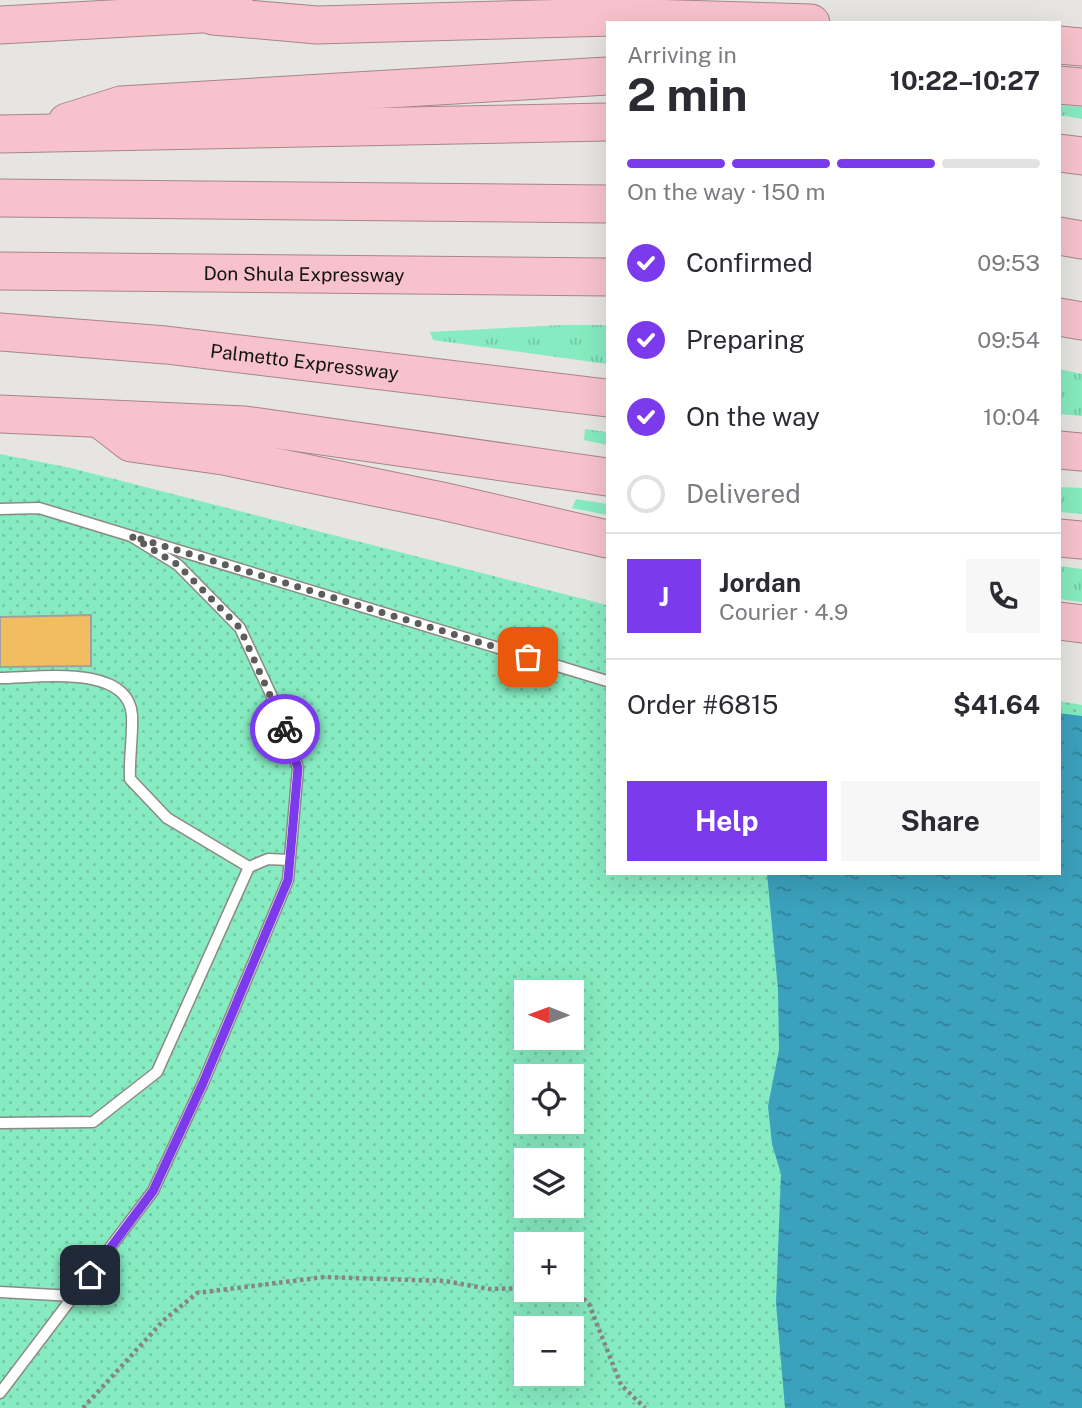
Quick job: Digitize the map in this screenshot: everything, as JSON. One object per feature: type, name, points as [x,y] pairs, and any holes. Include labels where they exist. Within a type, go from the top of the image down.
[{"type":"highway","points":[[0,25],[213,16],[322,0]]},
{"type":"highway","points":[[213,16],[317,25],[612,18],[731,21]]},
{"type":"highway","points":[[1061,44],[1082,47]]},
{"type":"highway","points":[[15,134],[121,105],[606,76]]},
{"type":"highway","points":[[1061,85],[1082,87]]},
{"type":"highway","points":[[15,134],[606,122]]},
{"type":"highway","points":[[1061,153],[1082,156]]},
{"type":"highway","points":[[0,198],[606,204]]},
{"type":"highway","points":[[1061,236],[1082,240]]},
{"type":"highway","name":"Don Shula Expressway","points":[[0,271],[606,277]]},
{"type":"highway","points":[[1061,317],[1082,321]]},
{"type":"highway","name":"Palmetto Expressway","points":[[0,332],[166,345],[606,398]]},
{"type":"highway","points":[[0,414],[96,416],[245,425],[606,477]]},
{"type":"highway","points":[[96,416],[131,443],[223,456],[442,500],[606,539]]},
{"type":"highway","points":[[1061,450],[1082,452]]},
{"type":"highway","points":[[1061,538],[1082,540]]},
{"type":"highway","points":[[1061,621],[1082,624]]},
{"type":"lane","points":[[0,509],[39,508],[606,681]]},
{"type":"lane","points":[[0,1393],[153,1191],[283,892],[290,860],[298,768],[281,716],[240,628],[178,565],[131,536]]},
{"type":"lane","points":[[0,678],[77,677],[110,682],[124,692],[132,713],[130,779],[167,818],[249,867]]},
{"type":"lane","points":[[0,1123],[93,1122],[157,1072],[249,867],[268,859],[290,860]]},
{"type":"lane","points":[[0,1292],[74,1296]]},
{"type":"path","points":[[83,1408],[163,1320],[180,1304],[207,1291],[324,1277],[445,1281],[489,1289],[514,1288]]},
{"type":"path","points":[[584,1299],[589,1304],[621,1385],[645,1408]]},
{"type":"green space","points":[[1061,105],[1082,107],[1082,119],[1061,115]]},
{"type":"green space","points":[[606,325],[606,364],[433,340],[430,332]]},
{"type":"green space","points":[[1061,369],[1082,374],[1082,416],[1061,414]]},
{"type":"green space","points":[[585,429],[606,432],[606,445],[584,440]]},
{"type":"green space","points":[[0,454],[71,468],[606,605],[606,875],[1061,875],[1061,701],[1082,705],[1082,1408],[0,1408]]},
{"type":"green space","points":[[1061,487],[1082,488],[1082,514],[1061,512]]},
{"type":"green space","points":[[576,499],[606,504],[606,515],[572,508]]},
{"type":"green space","points":[[1061,566],[1082,569],[1082,602],[1061,599]]},
{"type":"water","points":[[1061,713],[1082,716],[1082,1408],[785,1408],[776,1303],[781,1174],[772,1144],[768,1106],[779,1050],[778,989],[767,875],[1061,875]]},
{"type":"building","points":[[91,615],[91,666],[0,667],[0,617]]},
{"type":"way so far","points":[[285,729],[240,628],[178,565],[131,536],[528,657]]},
{"type":"route","points":[[90,1275],[153,1191],[203,1083],[288,880],[298,768],[285,729]]}]
